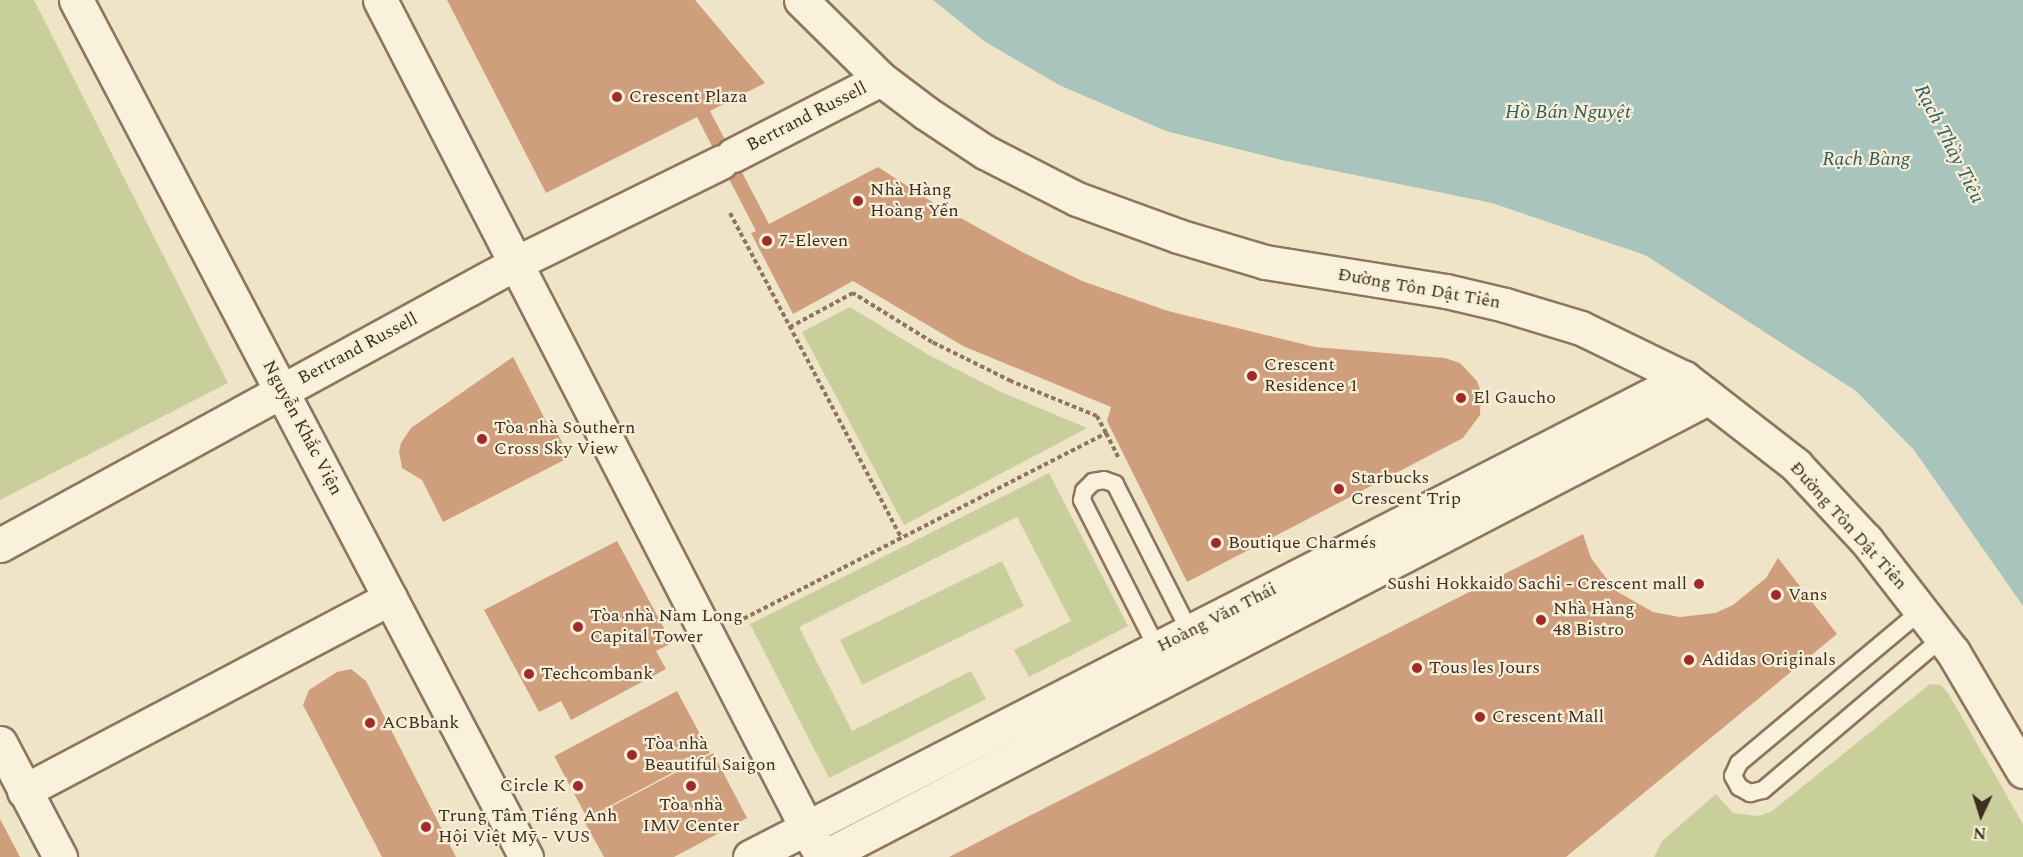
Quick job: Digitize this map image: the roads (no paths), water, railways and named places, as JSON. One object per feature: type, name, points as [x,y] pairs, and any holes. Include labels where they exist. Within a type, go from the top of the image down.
[{"type":"street","name":"Nguyễn Khắc Viện","points":[[76,0],[526,857]]},
{"type":"street","points":[[380,0],[518,262],[823,857]]},
{"type":"street","name":"Đường Tôn Dật Tiên","points":[[801,0],[881,79],[985,152],[1077,199],[1178,236],[1265,262],[1446,291],[1505,304],[1581,328],[1696,388],[1796,465],[1866,540],[1942,638],[2023,771]]},
{"type":"street","name":"Bertrand Russell","points":[[0,544],[518,262],[727,159],[881,79]]},
{"type":"street","name":"Hoàng Văn Thái","points":[[823,857],[1030,732],[1157,648],[1696,388]]},
{"type":"street","name":"Hoàng Văn Thái","points":[[750,857],[806,827],[1030,732],[1696,388]]},
{"type":"street","points":[[24,791],[390,598]]},
{"type":"street","points":[[0,743],[60,857]]},
{"type":"lane","points":[[1157,648],[1082,500],[1084,491],[1093,482],[1104,480],[1115,484],[1190,632]]},
{"type":"lane","points":[[1922,610],[1738,763],[1733,776],[1739,787],[1750,793],[1763,790],[1942,638]]},
{"type":"water","points":[[933,0],[2023,0],[2023,606],[1914,450],[1856,391],[1645,255],[1492,203],[1286,161],[1166,131],[1059,85],[984,41]]},
{"type":"place","name":"Crescent Plaza","points":[[617,97]]},
{"type":"place","name":"Nhà Hàng Hoàng Yến","points":[[858,201]]},
{"type":"place","name":"7-Eleven","points":[[767,241]]},
{"type":"place","name":"Crescent Residence 1","points":[[1252,376]]},
{"type":"place","name":"El Gaucho","points":[[1461,398]]},
{"type":"place","name":"Tòa nhà Southern Cross Sky View","points":[[482,439]]},
{"type":"place","name":"Starbucks Crescent Trip","points":[[1339,489]]},
{"type":"place","name":"Boutique Charmés","points":[[1216,543]]},
{"type":"place","name":"Sushi Hokkaido Sachi - Crescent mall","points":[[1699,584]]},
{"type":"place","name":"Vans","points":[[1776,595]]},
{"type":"place","name":"Nhà Hàng 48 Bistro","points":[[1541,620]]},
{"type":"place","name":"Tòa nhà Nam Long Capital Tower","points":[[578,627]]},
{"type":"place","name":"Adidas Originals","points":[[1689,660]]},
{"type":"place","name":"Tous les Jours","points":[[1417,668]]},
{"type":"place","name":"Techcombank","points":[[529,674]]},
{"type":"place","name":"Crescent Mall","points":[[1480,717]]},
{"type":"place","name":"ACBbank","points":[[370,723]]},
{"type":"place","name":"Tòa nhà Beautiful Saigon","points":[[632,755]]},
{"type":"place","name":"Circle K","points":[[578,786]]},
{"type":"place","name":"Tòa nhà IMV Center","points":[[691,786]]},
{"type":"place","name":"Trung Tâm Tiếng Anh Hội Việt Mỹ - VUS","points":[[426,827]]},
{"type":"water label","name":"Hồ Bán Nguyệt","points":[[1568,112]]},
{"type":"water label","name":"Rạch Thầy Tiêu","points":[[1949,144]]},
{"type":"water label","name":"Rạch Bàng","points":[[1866,159]]}]
